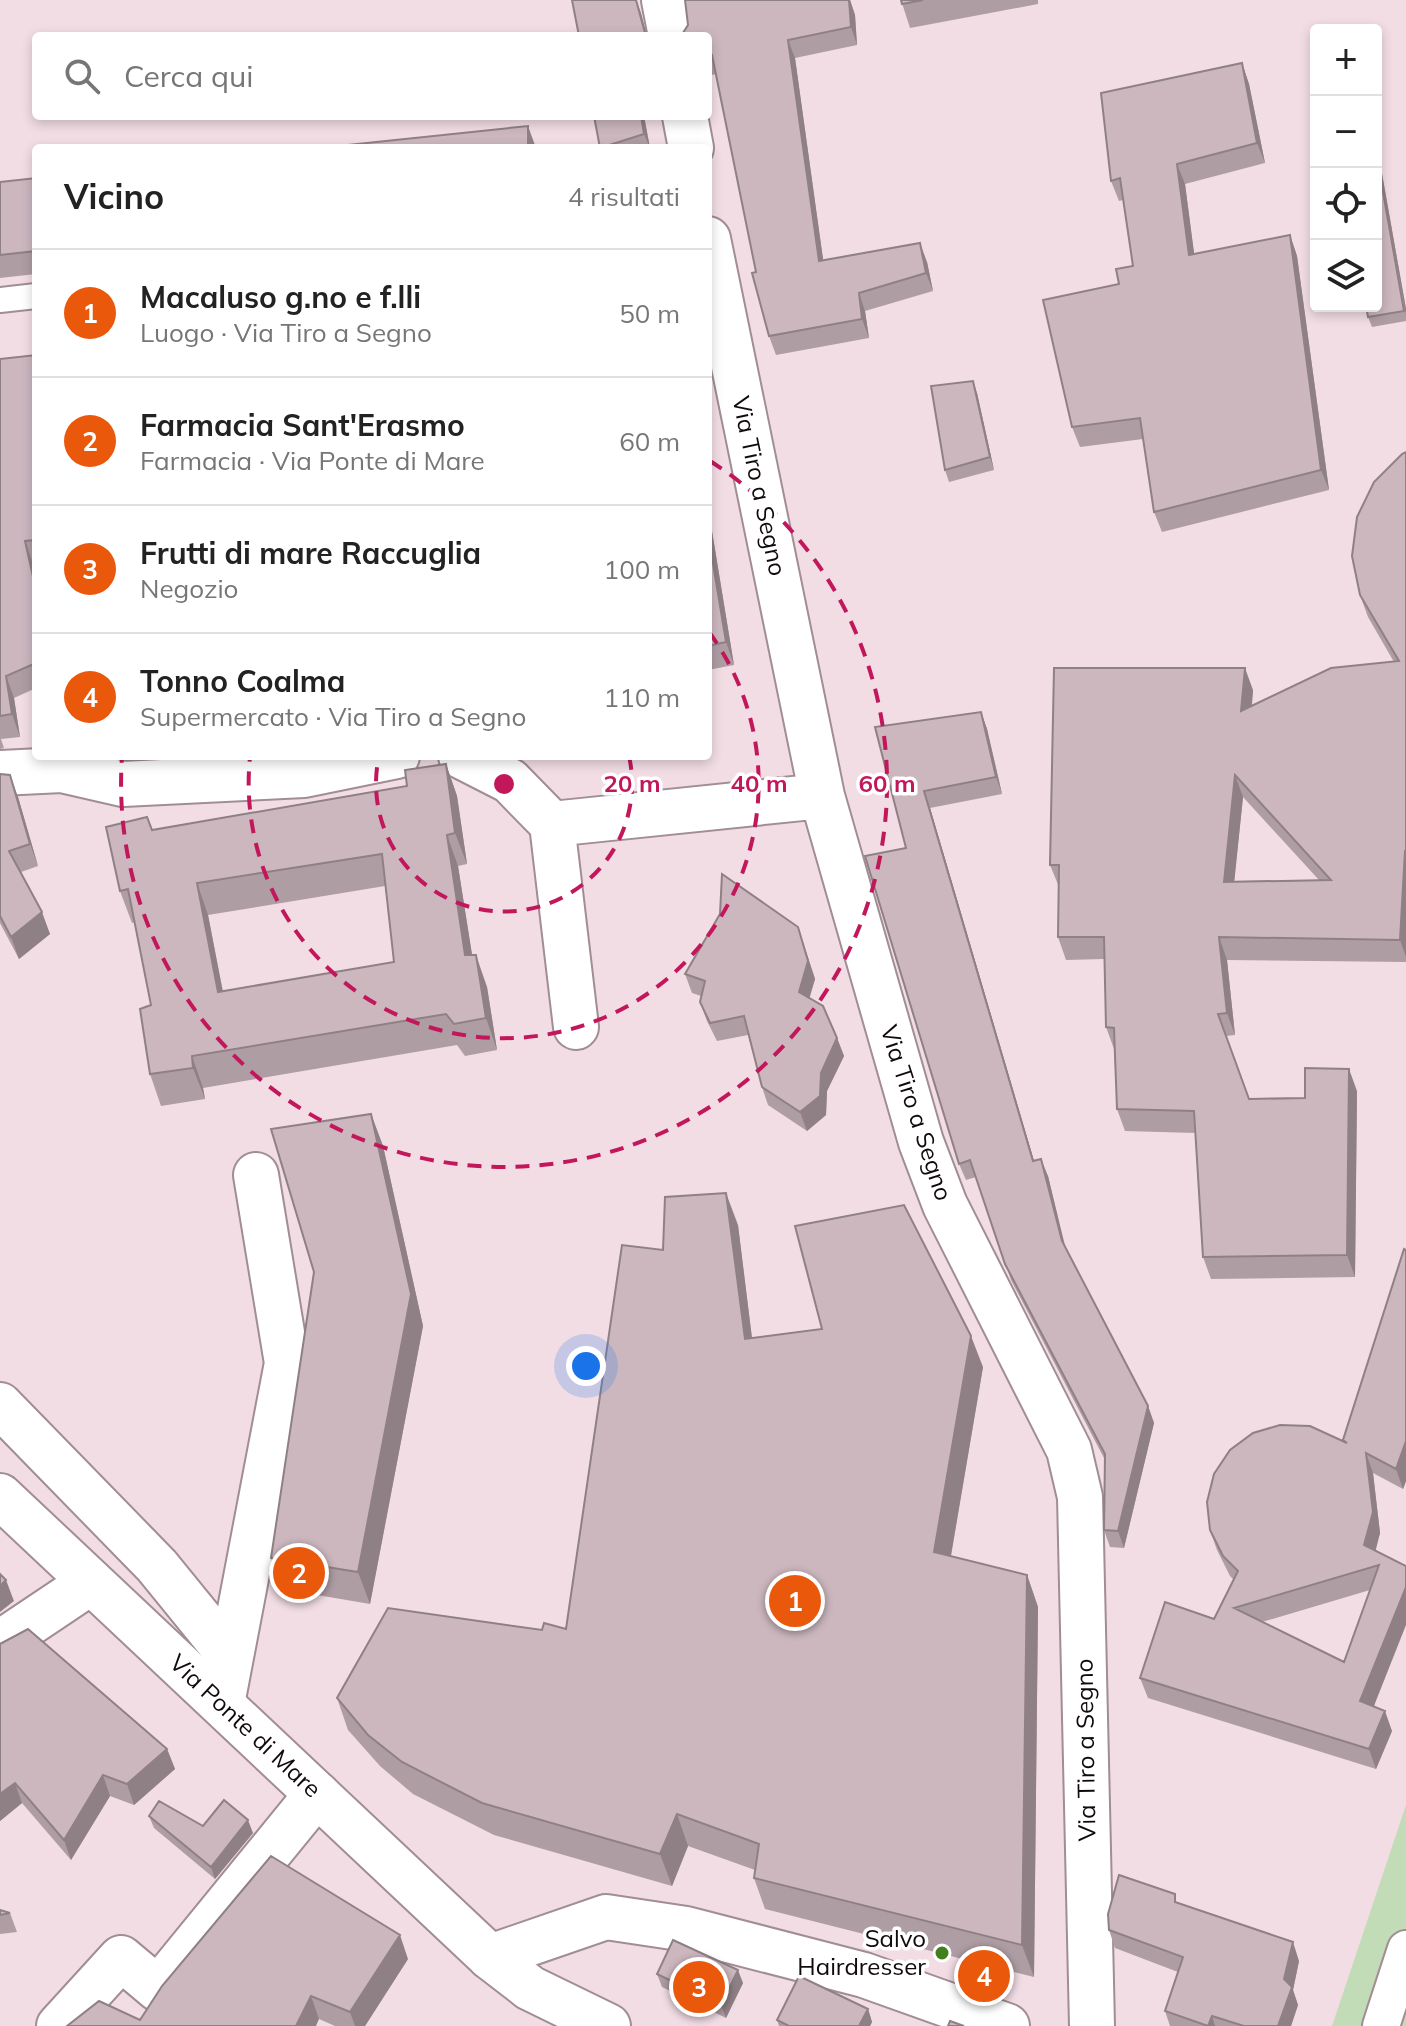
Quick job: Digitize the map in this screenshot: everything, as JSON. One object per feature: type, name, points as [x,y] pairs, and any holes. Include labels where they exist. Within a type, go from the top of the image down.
[{"type":"street","points":[[664,0],[670,32]]},
{"type":"street","points":[[686,120],[690,144]]},
{"type":"street","name":"Via Tiro a Segno","points":[[712,259],[822,796],[921,1142],[945,1205],[1069,1450],[1080,1497],[1092,2026]]},
{"type":"street","points":[[0,773],[62,770],[123,784],[304,775],[377,760]]},
{"type":"street","points":[[469,760],[510,781],[552,824],[576,1027]]},
{"type":"street","points":[[552,824],[822,796]]},
{"type":"street","points":[[222,1704],[287,1363],[256,1175]]},
{"type":"street","points":[[0,1405],[157,1566],[231,1657]]},
{"type":"street","name":"Via Ponte di Mare","points":[[0,1496],[490,1957],[530,1988],[608,2026]]},
{"type":"street","points":[[0,1643],[91,1582]]},
{"type":"street","points":[[59,2026],[121,1958],[158,1989],[317,1794]]},
{"type":"street","points":[[490,1957],[606,1917],[686,1929],[864,1975],[1007,2026]]},
{"type":"street","points":[[1381,2026],[1406,1949]]},
{"type":"lane","points":[[0,300],[32,296]]},
{"type":"green space","points":[[1406,1805],[1406,2026],[1332,2026]]},
{"type":"building","points":[[572,0],[636,0],[645,32],[578,32]]},
{"type":"building","points":[[685,0],[849,0],[851,27],[788,40],[819,261],[920,243],[926,273],[859,293],[862,319],[769,336],[752,273],[756,272],[712,55],[712,32],[684,32],[688,25]]},
{"type":"building","points":[[901,0],[923,0],[902,4]]},
{"type":"building","points":[[1242,63],[1257,143],[1177,164],[1189,255],[1290,235],[1321,470],[1154,512],[1140,418],[1072,427],[1043,300],[1119,284],[1116,269],[1133,266],[1120,178],[1111,181],[1101,93]]},
{"type":"building","points":[[595,120],[642,120],[644,134],[613,144],[599,144]]},
{"type":"building","points":[[528,126],[528,144],[357,144]]},
{"type":"building","points":[[32,178],[32,251],[0,255],[0,182]]},
{"type":"building","points":[[1382,186],[1404,311],[1368,317],[1367,312],[1382,312]]},
{"type":"building","points":[[32,355],[32,540],[25,541],[32,572],[32,665],[6,676],[12,714],[0,716],[0,359]]},
{"type":"building","points":[[973,381],[990,457],[945,470],[931,386]]},
{"type":"building","points":[[1406,452],[1406,850],[1400,940],[1219,937],[1227,1013],[1218,1014],[1249,1099],[1305,1098],[1305,1068],[1349,1069],[1347,1255],[1203,1257],[1194,1111],[1117,1109],[1114,1028],[1106,1027],[1104,937],[1058,937],[1059,865],[1050,865],[1054,668],[1245,668],[1241,711],[1331,668],[1399,661],[1360,595],[1352,556],[1357,517],[1374,482]],"holes":[[[1235,775],[1331,880],[1224,882]]]},
{"type":"building","points":[[712,557],[726,642],[712,645]]},
{"type":"building","points":[[981,712],[996,777],[924,791],[1033,1161],[1041,1159],[1062,1241],[1148,1406],[1118,1531],[1104,1530],[1105,1454],[1005,1264],[970,1160],[959,1164],[865,856],[906,848],[875,727]]},
{"type":"building","points":[[446,764],[455,833],[447,835],[465,955],[476,955],[486,1018],[454,1024],[446,1014],[192,1056],[193,1068],[150,1074],[140,1009],[151,1005],[128,889],[120,891],[106,827],[147,817],[152,830],[407,786],[405,770]],"holes":[[[382,854],[394,962],[218,992],[197,883]]]},
{"type":"building","points":[[0,774],[10,775],[30,844],[9,851],[42,912],[11,937],[0,916]]},
{"type":"building","points":[[722,874],[798,927],[808,961],[799,992],[823,1006],[837,1038],[821,1073],[820,1096],[800,1112],[762,1087],[744,1016],[710,1023],[700,1002],[705,981],[685,974],[720,914]]},
{"type":"building","points":[[371,1114],[411,1294],[358,1572],[271,1558],[314,1272],[271,1129]]},
{"type":"building","points":[[726,1193],[745,1339],[822,1329],[795,1226],[904,1205],[971,1336],[934,1552],[1027,1575],[1022,1945],[754,1878],[759,1844],[677,1814],[660,1854],[482,1803],[402,1762],[368,1735],[337,1698],[388,1608],[542,1630],[544,1623],[566,1629],[622,1245],[663,1250],[665,1197]]},
{"type":"building","points":[[1404,1249],[1406,1441],[1396,1469],[1366,1453],[1373,1512],[1364,1545],[1406,1566],[1406,1587],[1360,1701],[1385,1711],[1369,1749],[1140,1678],[1165,1602],[1214,1619],[1238,1571],[1223,1556],[1210,1530],[1207,1502],[1214,1474],[1230,1450],[1253,1433],[1280,1425],[1310,1426],[1347,1443],[1343,1440]],"holes":[[[1379,1565],[1344,1662],[1234,1608]]]},
{"type":"building","points":[[28,1629],[167,1749],[127,1784],[103,1775],[64,1840],[15,1783],[0,1794],[0,1644]]},
{"type":"building","points":[[224,1800],[248,1820],[211,1867],[149,1816],[159,1801],[203,1826]]},
{"type":"building","points":[[271,1856],[400,1935],[350,2012],[311,1996],[296,2026],[67,2026],[99,2001],[140,2020],[162,1986]]},
{"type":"building","points":[[1119,1875],[1175,1894],[1175,1902],[1293,1942],[1284,1979],[1292,1987],[1278,2026],[1244,2026],[1212,2016],[1208,2026],[1165,2011],[1183,1957],[1109,1930],[1108,1914]]},
{"type":"building","points":[[673,1940],[738,1970],[721,2005],[657,1974]]},
{"type":"building","points":[[799,1976],[868,2009],[859,2026],[789,2026],[777,2020]]},
{"type":"place","name":"Farmacia Sant'Erasmo","points":[[299,1573]]},
{"type":"place","name":"Macaluso g.no e f.lli","points":[[795,1601]]},
{"type":"place","name":"Salvo Hairdresser","points":[[942,1953]]},
{"type":"place","name":"Tonno Coalma","points":[[984,1976]]},
{"type":"place","name":"Frutti di mare Raccuglia","points":[[699,1987]]}]
